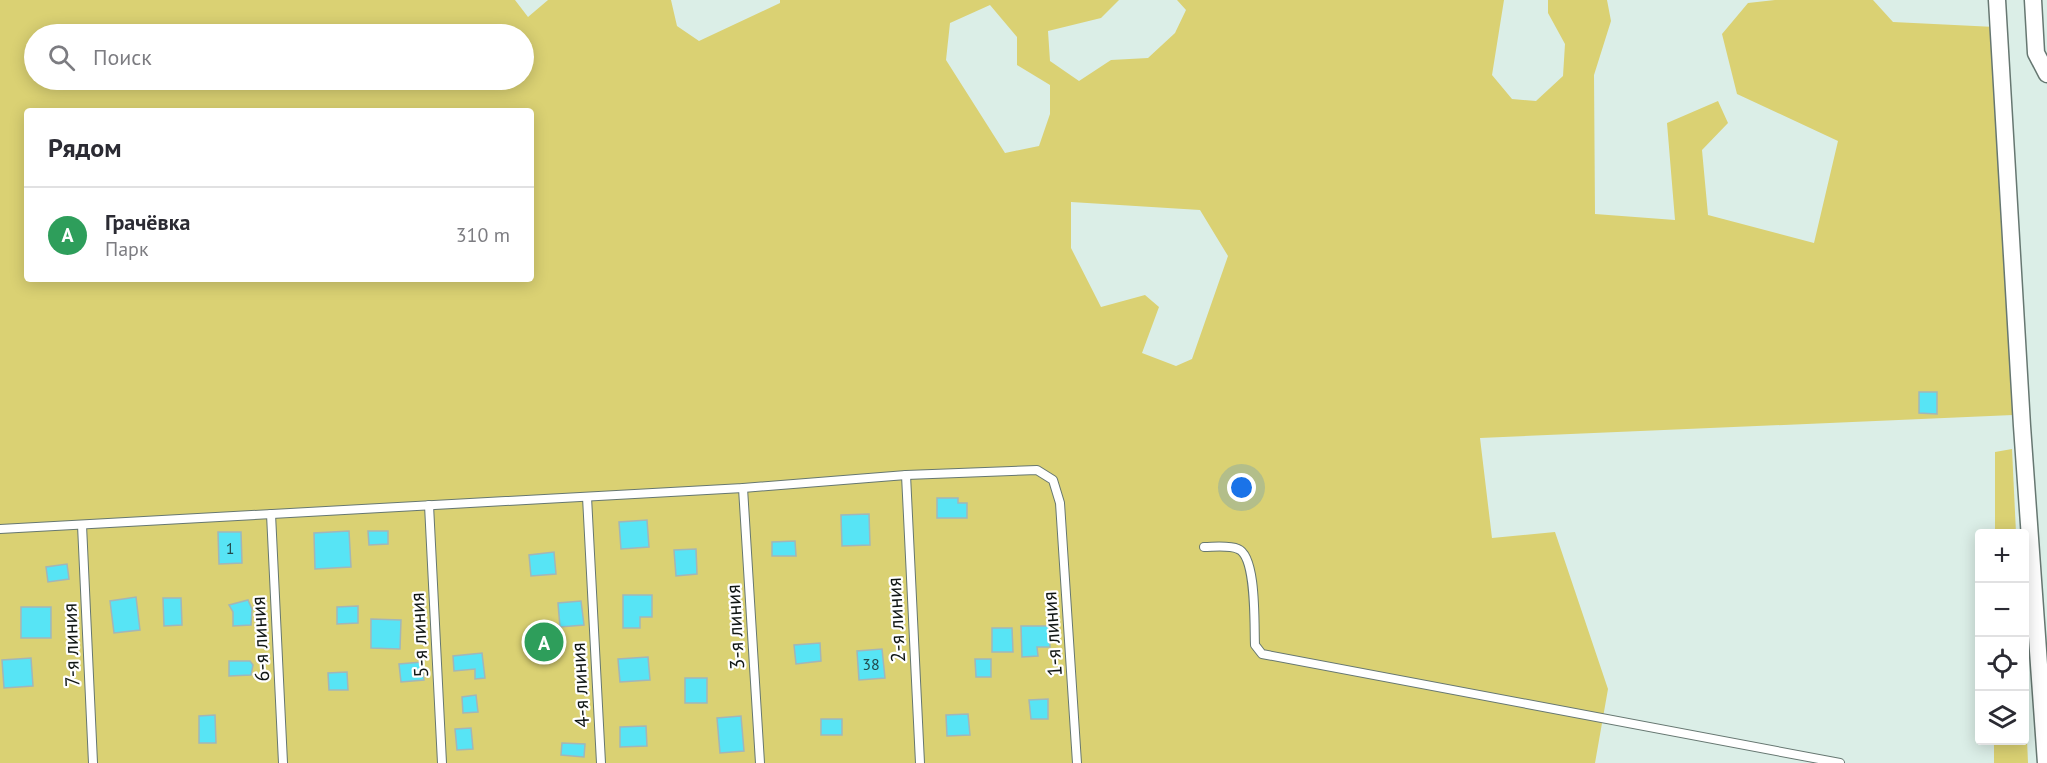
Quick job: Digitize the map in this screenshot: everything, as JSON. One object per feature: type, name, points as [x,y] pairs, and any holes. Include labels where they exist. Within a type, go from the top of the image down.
[{"type":"street","points":[[1997,0],[2022,426],[2046,763]]},
{"type":"street","points":[[2033,0],[2036,53],[2047,74]]},
{"type":"lane","name":"1-я линия","points":[[906,475],[1037,470],[1053,480],[1060,503],[1077,763]]},
{"type":"lane","points":[[0,529],[744,488],[906,475]]},
{"type":"lane","name":"2-я линия","points":[[906,475],[920,763]]},
{"type":"lane","name":"3-я линия","points":[[744,488],[760,763]]},
{"type":"lane","name":"4-я линия","points":[[587,497],[600,763]]},
{"type":"lane","name":"5-я линия","points":[[429,505],[442,763]]},
{"type":"lane","name":"6-я линия","points":[[271,514],[283,763]]},
{"type":"lane","name":"7-я линия","points":[[82,525],[93,763]]},
{"type":"lane","points":[[1204,547],[1238,549],[1246,556],[1251,570],[1256,645],[1262,654],[1840,763]]},
{"type":"shaded area","points":[[0,0],[515,0],[528,17],[548,0],[671,0],[677,26],[699,41],[780,3],[780,0],[1119,0],[1101,18],[1048,31],[1050,61],[1079,81],[1111,60],[1148,58],[1175,33],[1186,10],[1177,0],[1504,0],[1492,75],[1512,99],[1536,101],[1563,76],[1565,44],[1548,13],[1548,0],[1607,0],[1611,21],[1594,75],[1595,214],[1675,220],[1667,123],[1718,101],[1728,123],[1702,150],[1708,215],[1814,243],[1838,141],[1737,94],[1722,34],[1748,3],[1775,0],[1873,0],[1893,22],[1995,27],[2013,415],[1480,438],[1492,538],[1555,532],[1608,689],[1595,763],[0,763]],"holes":[[[990,5],[1017,37],[1017,65],[1050,85],[1050,114],[1039,146],[1005,153],[946,60],[950,23]],[[1071,202],[1200,210],[1228,256],[1192,359],[1176,366],[1142,353],[1159,307],[1145,295],[1101,307],[1071,248]]]},
{"type":"shaded area","points":[[2012,449],[2016,529],[1995,529],[1995,452]]},
{"type":"shaded area","points":[[1994,745],[2027,745],[2028,763],[1994,763]]},
{"type":"building","points":[[1919,392],[1937,392],[1937,414],[1919,413]]},
{"type":"building","points":[[937,498],[958,498],[958,503],[967,503],[967,518],[937,518]]},
{"type":"building","points":[[869,514],[870,545],[842,546],[841,515]]},
{"type":"building","points":[[647,520],[649,547],[621,549],[619,522]]},
{"type":"building","points":[[349,531],[351,567],[315,569],[314,533]]},
{"type":"building","points":[[368,531],[388,531],[388,544],[369,545]]},
{"type":"building","points":[[218,532],[241,532],[242,563],[219,564]]},
{"type":"building","points":[[795,541],[796,556],[772,556],[772,542]]},
{"type":"building","points":[[696,549],[697,574],[676,576],[674,550]]},
{"type":"building","points":[[554,552],[556,574],[531,576],[529,555]]},
{"type":"building","points":[[67,564],[69,579],[48,582],[46,567]]},
{"type":"building","points":[[623,595],[652,595],[652,617],[640,617],[640,628],[623,628]]},
{"type":"building","points":[[136,597],[140,630],[114,633],[110,601]]},
{"type":"building","points":[[163,598],[181,598],[182,625],[164,626]]},
{"type":"building","points":[[248,600],[252,609],[251,625],[233,626],[233,612],[229,605]]},
{"type":"building","points":[[581,601],[584,625],[560,627],[558,603]]},
{"type":"building","points":[[358,606],[358,623],[337,624],[337,607]]},
{"type":"building","points":[[21,607],[51,607],[51,638],[21,638]]},
{"type":"building","points":[[371,619],[401,620],[400,649],[371,648]]},
{"type":"building","points":[[1021,626],[1049,626],[1050,647],[1037,647],[1038,656],[1022,657]]},
{"type":"building","points":[[992,628],[1012,628],[1013,652],[992,652]]},
{"type":"building","points":[[820,643],[821,661],[796,664],[794,645]]},
{"type":"building","points":[[882,649],[885,678],[859,680],[857,651]]},
{"type":"building","points":[[482,653],[485,678],[475,679],[475,669],[454,671],[453,656]]},
{"type":"building","points":[[648,657],[650,680],[620,682],[618,659]]},
{"type":"building","points":[[31,658],[33,686],[4,688],[2,660]]},
{"type":"building","points":[[975,659],[991,659],[991,677],[976,677]]},
{"type":"building","points":[[229,661],[250,661],[253,665],[251,675],[229,676]]},
{"type":"building","points":[[422,662],[424,680],[401,682],[399,664]]},
{"type":"building","points":[[347,672],[348,690],[329,690],[328,673]]},
{"type":"building","points":[[685,678],[707,678],[707,703],[685,703]]},
{"type":"building","points":[[476,695],[478,712],[463,713],[462,697]]},
{"type":"building","points":[[1048,699],[1048,719],[1031,719],[1029,700]]},
{"type":"building","points":[[968,714],[970,735],[947,736],[946,715]]},
{"type":"building","points":[[215,715],[216,743],[199,743],[199,716]]},
{"type":"building","points":[[741,716],[744,751],[720,753],[717,718]]},
{"type":"building","points":[[821,719],[842,719],[842,735],[821,735]]},
{"type":"building","points":[[646,726],[647,746],[620,747],[620,727]]},
{"type":"building","points":[[471,728],[473,749],[457,750],[455,729]]},
{"type":"building","points":[[562,743],[585,744],[584,757],[561,755]]},
{"type":"place","name":"Грачёвка","points":[[544,642]]}]
